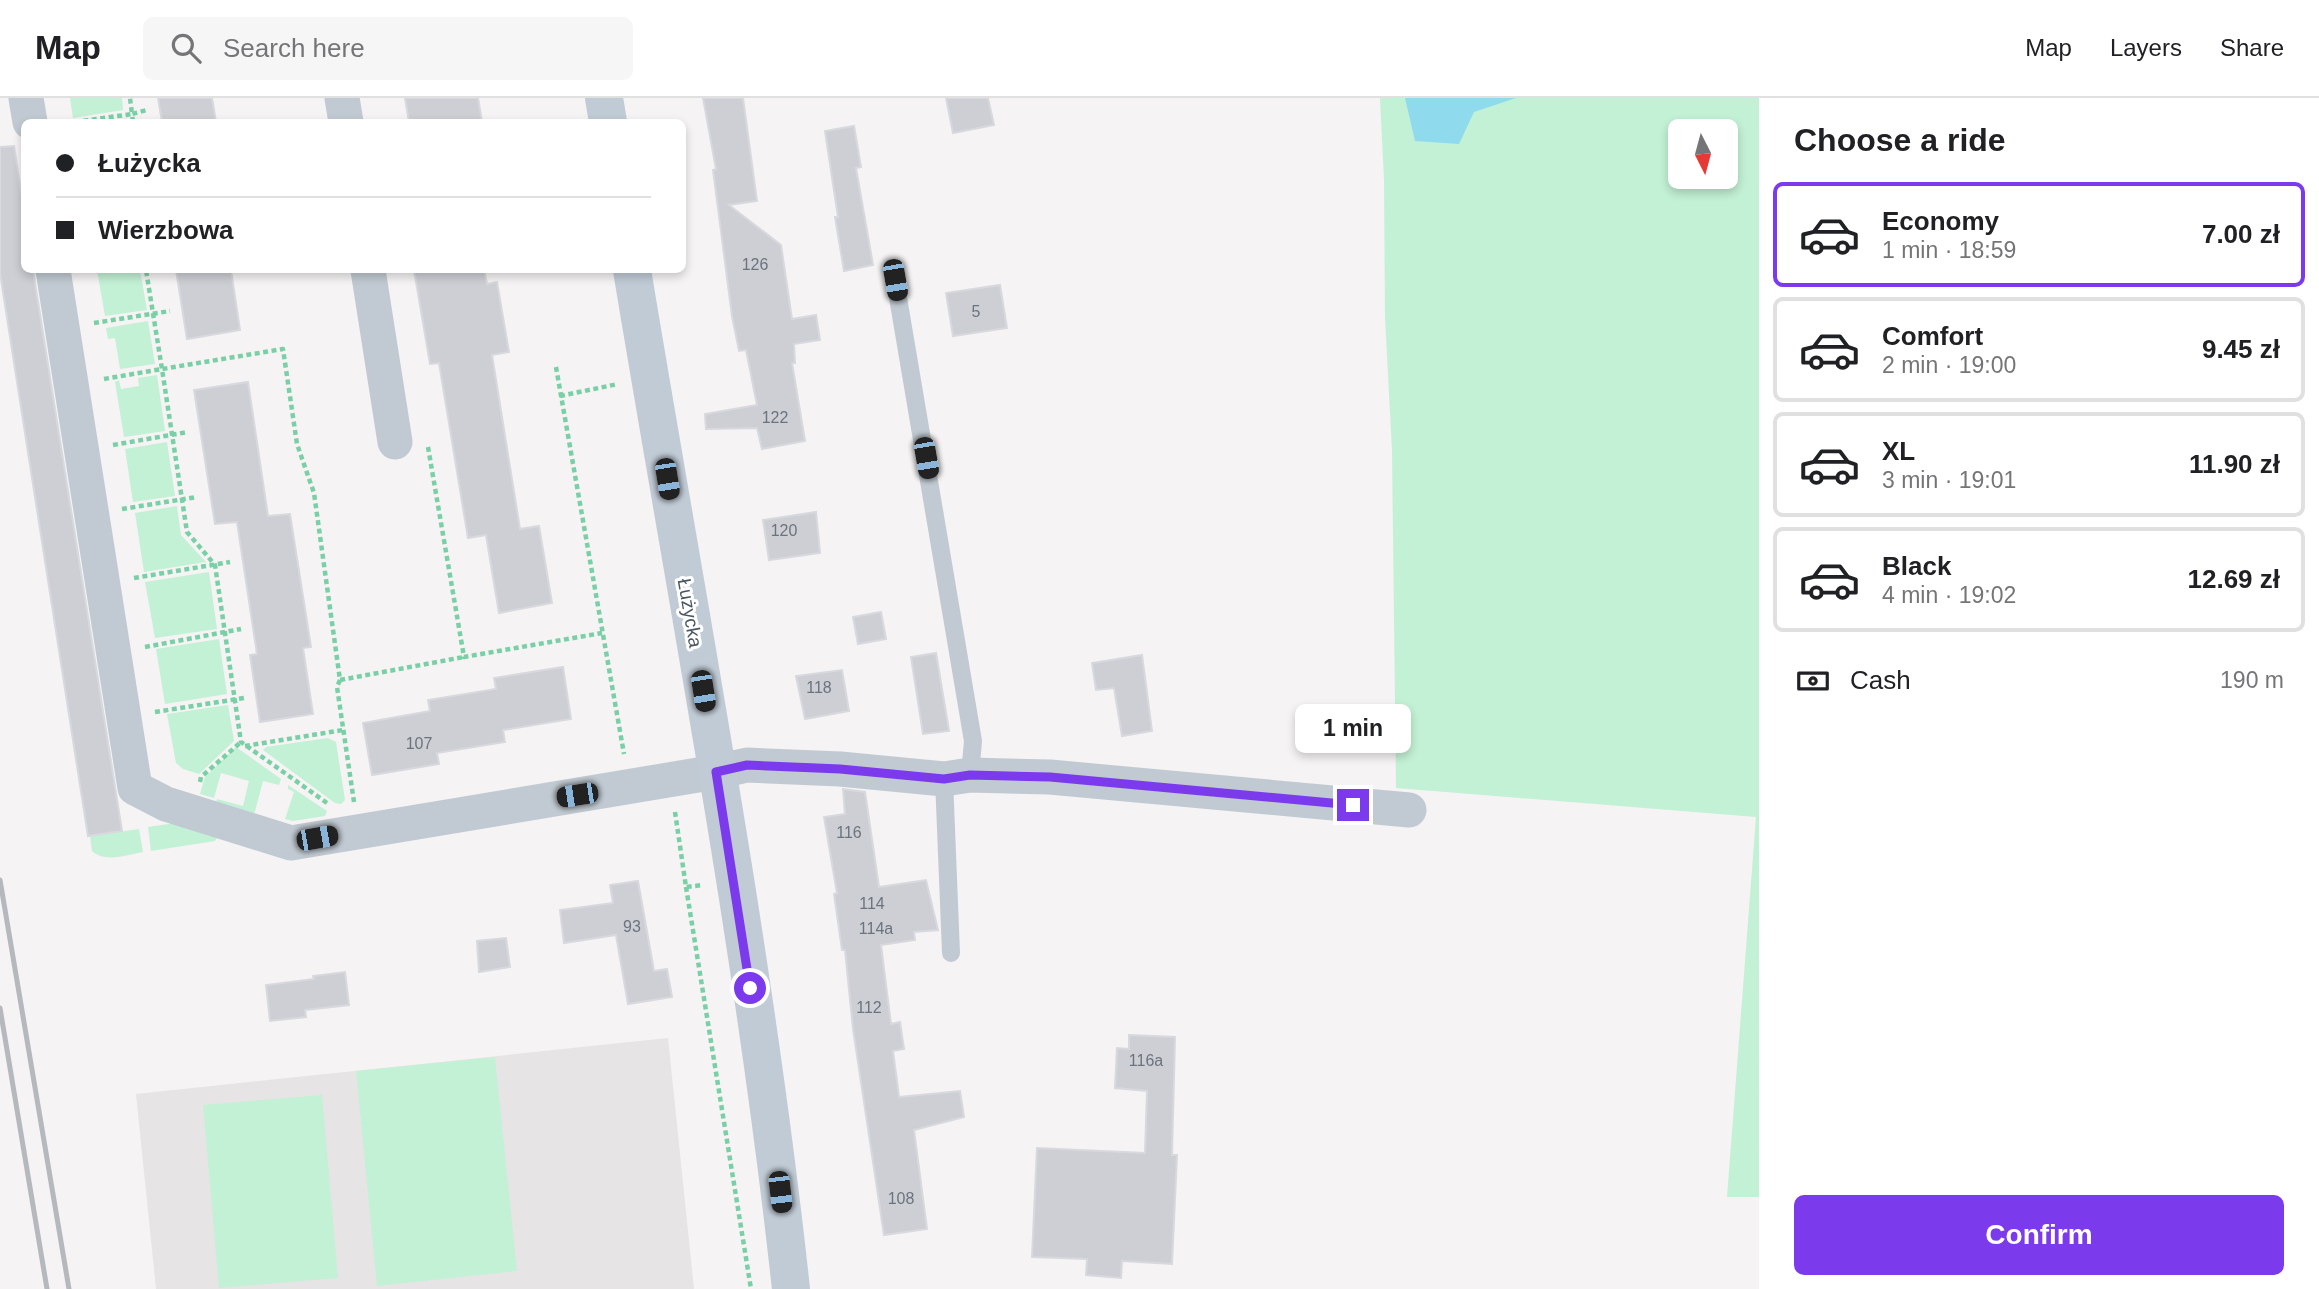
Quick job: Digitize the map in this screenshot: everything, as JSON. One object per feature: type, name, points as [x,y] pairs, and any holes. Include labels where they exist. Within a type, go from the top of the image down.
[{"type":"street","points":[[26,98],[30,119]]},
{"type":"street","points":[[342,98],[346,119]]},
{"type":"street","points":[[604,98],[608,119]]},
{"type":"street","points":[[53,273],[135,788],[166,804],[291,842],[747,765],[957,777],[1050,777],[1409,810]]},
{"type":"street","points":[[370,273],[411,441]]},
{"type":"street","name":"Łużycka","points":[[633,273],[771,1122],[791,1289]]},
{"type":"lane","points":[[895,280],[973,741],[957,777],[951,953]]},
{"type":"path","points":[[130,98],[133,119]]},
{"type":"path","points":[[96,119],[147,110]]},
{"type":"path","points":[[146,273],[187,532],[215,565],[243,744],[332,807]]},
{"type":"path","points":[[62,328],[170,311]]},
{"type":"path","points":[[72,384],[283,349],[297,444],[314,492],[355,813]]},
{"type":"path","points":[[556,367],[626,767]]},
{"type":"path","points":[[82,450],[188,432]]},
{"type":"path","points":[[411,441],[464,657]]},
{"type":"path","points":[[92,514],[197,497]]},
{"type":"path","points":[[103,584],[230,562]]},
{"type":"path","points":[[114,652],[241,629]]},
{"type":"path","points":[[340,680],[602,633]]},
{"type":"path","points":[[124,717],[244,698]]},
{"type":"path","points":[[208,817],[211,800],[197,796],[201,777],[243,744],[344,730]]},
{"type":"path","points":[[686,887],[751,1289]]},
{"type":"shaded area","points":[[668,1038],[694,1289],[156,1289],[136,1094]]},
{"type":"green space","points":[[70,98],[122,98],[123,110],[73,118]]},
{"type":"green space","points":[[1380,98],[1759,98],[1759,1197],[1727,1197],[1756,817],[1396,788],[1392,451],[1385,317],[1384,180]]},
{"type":"green space","points":[[98,273],[141,273],[147,310],[105,316]]},
{"type":"green space","points":[[148,321],[155,364],[120,369],[115,338],[108,339],[106,328]]},
{"type":"green space","points":[[157,375],[165,431],[124,437],[115,382],[119,380],[121,389],[139,386],[138,378]]},
{"type":"green space","points":[[167,442],[175,496],[133,502],[125,449]]},
{"type":"green space","points":[[177,506],[181,535],[206,562],[144,572],[135,513]]},
{"type":"green space","points":[[209,572],[217,629],[155,638],[145,582]]},
{"type":"green space","points":[[219,639],[227,694],[165,704],[156,649]]},
{"type":"green space","points":[[228,705],[234,741],[199,774],[183,769],[176,763],[167,714]]},
{"type":"green space","points":[[328,738],[336,742],[345,800],[341,804],[335,803],[263,750],[266,747]]},
{"type":"green space","points":[[236,747],[281,779],[279,785],[263,781],[254,815],[216,804],[217,799],[243,806],[249,781],[221,773],[214,798],[200,794],[205,777]]},
{"type":"green space","points":[[288,785],[327,811],[325,816],[293,821],[285,819],[294,792],[288,789]]},
{"type":"green space","points":[[175,823],[217,838],[215,841],[151,851],[148,827]]},
{"type":"green space","points":[[139,829],[143,852],[103,857],[92,851],[90,836]]},
{"type":"green space","points":[[495,1057],[517,1271],[377,1286],[356,1071]]},
{"type":"green space","points":[[322,1095],[338,1278],[219,1288],[203,1105]]},
{"type":"water","points":[[1405,98],[1516,98],[1474,112],[1459,144],[1415,141]]},
{"type":"building","points":[[158,98],[212,98],[216,119],[162,119]]},
{"type":"building","points":[[405,98],[478,98],[482,119],[408,119]]},
{"type":"building","points":[[703,98],[743,98],[757,201],[729,205],[781,245],[792,319],[816,315],[820,340],[794,344],[795,363],[792,363],[805,441],[762,449],[757,428],[706,429],[705,414],[757,405],[746,350],[739,351],[732,316],[713,170],[716,169]]},
{"type":"building","points":[[946,98],[988,98],[994,125],[953,133]]},
{"type":"building","points":[[854,126],[861,167],[856,168],[873,265],[844,271],[825,131]]},
{"type":"building","points":[[14,146],[21,192],[21,273],[33,273],[122,831],[88,836],[0,273],[0,147]]},
{"type":"building","points":[[176,273],[231,273],[240,330],[187,339]]},
{"type":"building","points":[[415,273],[485,273],[487,284],[497,282],[509,352],[492,355],[520,529],[539,526],[552,603],[499,613],[486,535],[468,538],[439,363],[430,364]]},
{"type":"building","points":[[1000,285],[1007,328],[953,336],[946,293]]},
{"type":"building","points":[[248,382],[268,516],[290,514],[311,647],[303,648],[313,714],[260,722],[250,655],[257,654],[237,522],[215,524],[194,390]]},
{"type":"building","points":[[816,512],[820,553],[769,560],[763,520]]},
{"type":"building","points":[[881,612],[886,639],[858,644],[853,617]]},
{"type":"building","points":[[936,653],[949,731],[923,734],[911,657]]},
{"type":"building","points":[[1142,655],[1152,731],[1122,736],[1114,688],[1096,690],[1092,663]]},
{"type":"building","points":[[563,667],[571,719],[503,730],[505,742],[437,753],[439,764],[372,775],[363,723],[430,711],[428,700],[496,689],[494,678]]},
{"type":"building","points":[[842,670],[849,711],[805,719],[796,676]]},
{"type":"building","points":[[843,789],[865,792],[879,887],[926,880],[938,930],[914,932],[915,940],[881,945],[891,1024],[900,1022],[904,1049],[893,1051],[899,1097],[960,1091],[964,1117],[914,1130],[927,1229],[884,1235],[824,817],[845,814]]},
{"type":"building","points":[[638,881],[654,971],[667,969],[672,997],[628,1004],[616,935],[564,943],[560,910],[613,903],[610,885]]},
{"type":"building","points":[[506,938],[510,967],[479,972],[477,941]]},
{"type":"building","points":[[345,972],[349,1005],[305,1010],[306,1017],[270,1021],[266,985]]},
{"type":"building","points":[[1129,1035],[1175,1037],[1172,1155],[1177,1155],[1172,1264],[1122,1261],[1121,1278],[1086,1275],[1087,1259],[1032,1257],[1037,1148],[1145,1153],[1147,1091],[1115,1088],[1117,1048],[1129,1049]]},
{"type":"railway","points":[[0,880],[69,1289]]},
{"type":"railway","points":[[0,1008],[47,1289]]},
{"type":"route","points":[[750,988],[716,772],[747,765],[840,769],[944,779],[970,775],[1050,777],[1353,805]]}]
